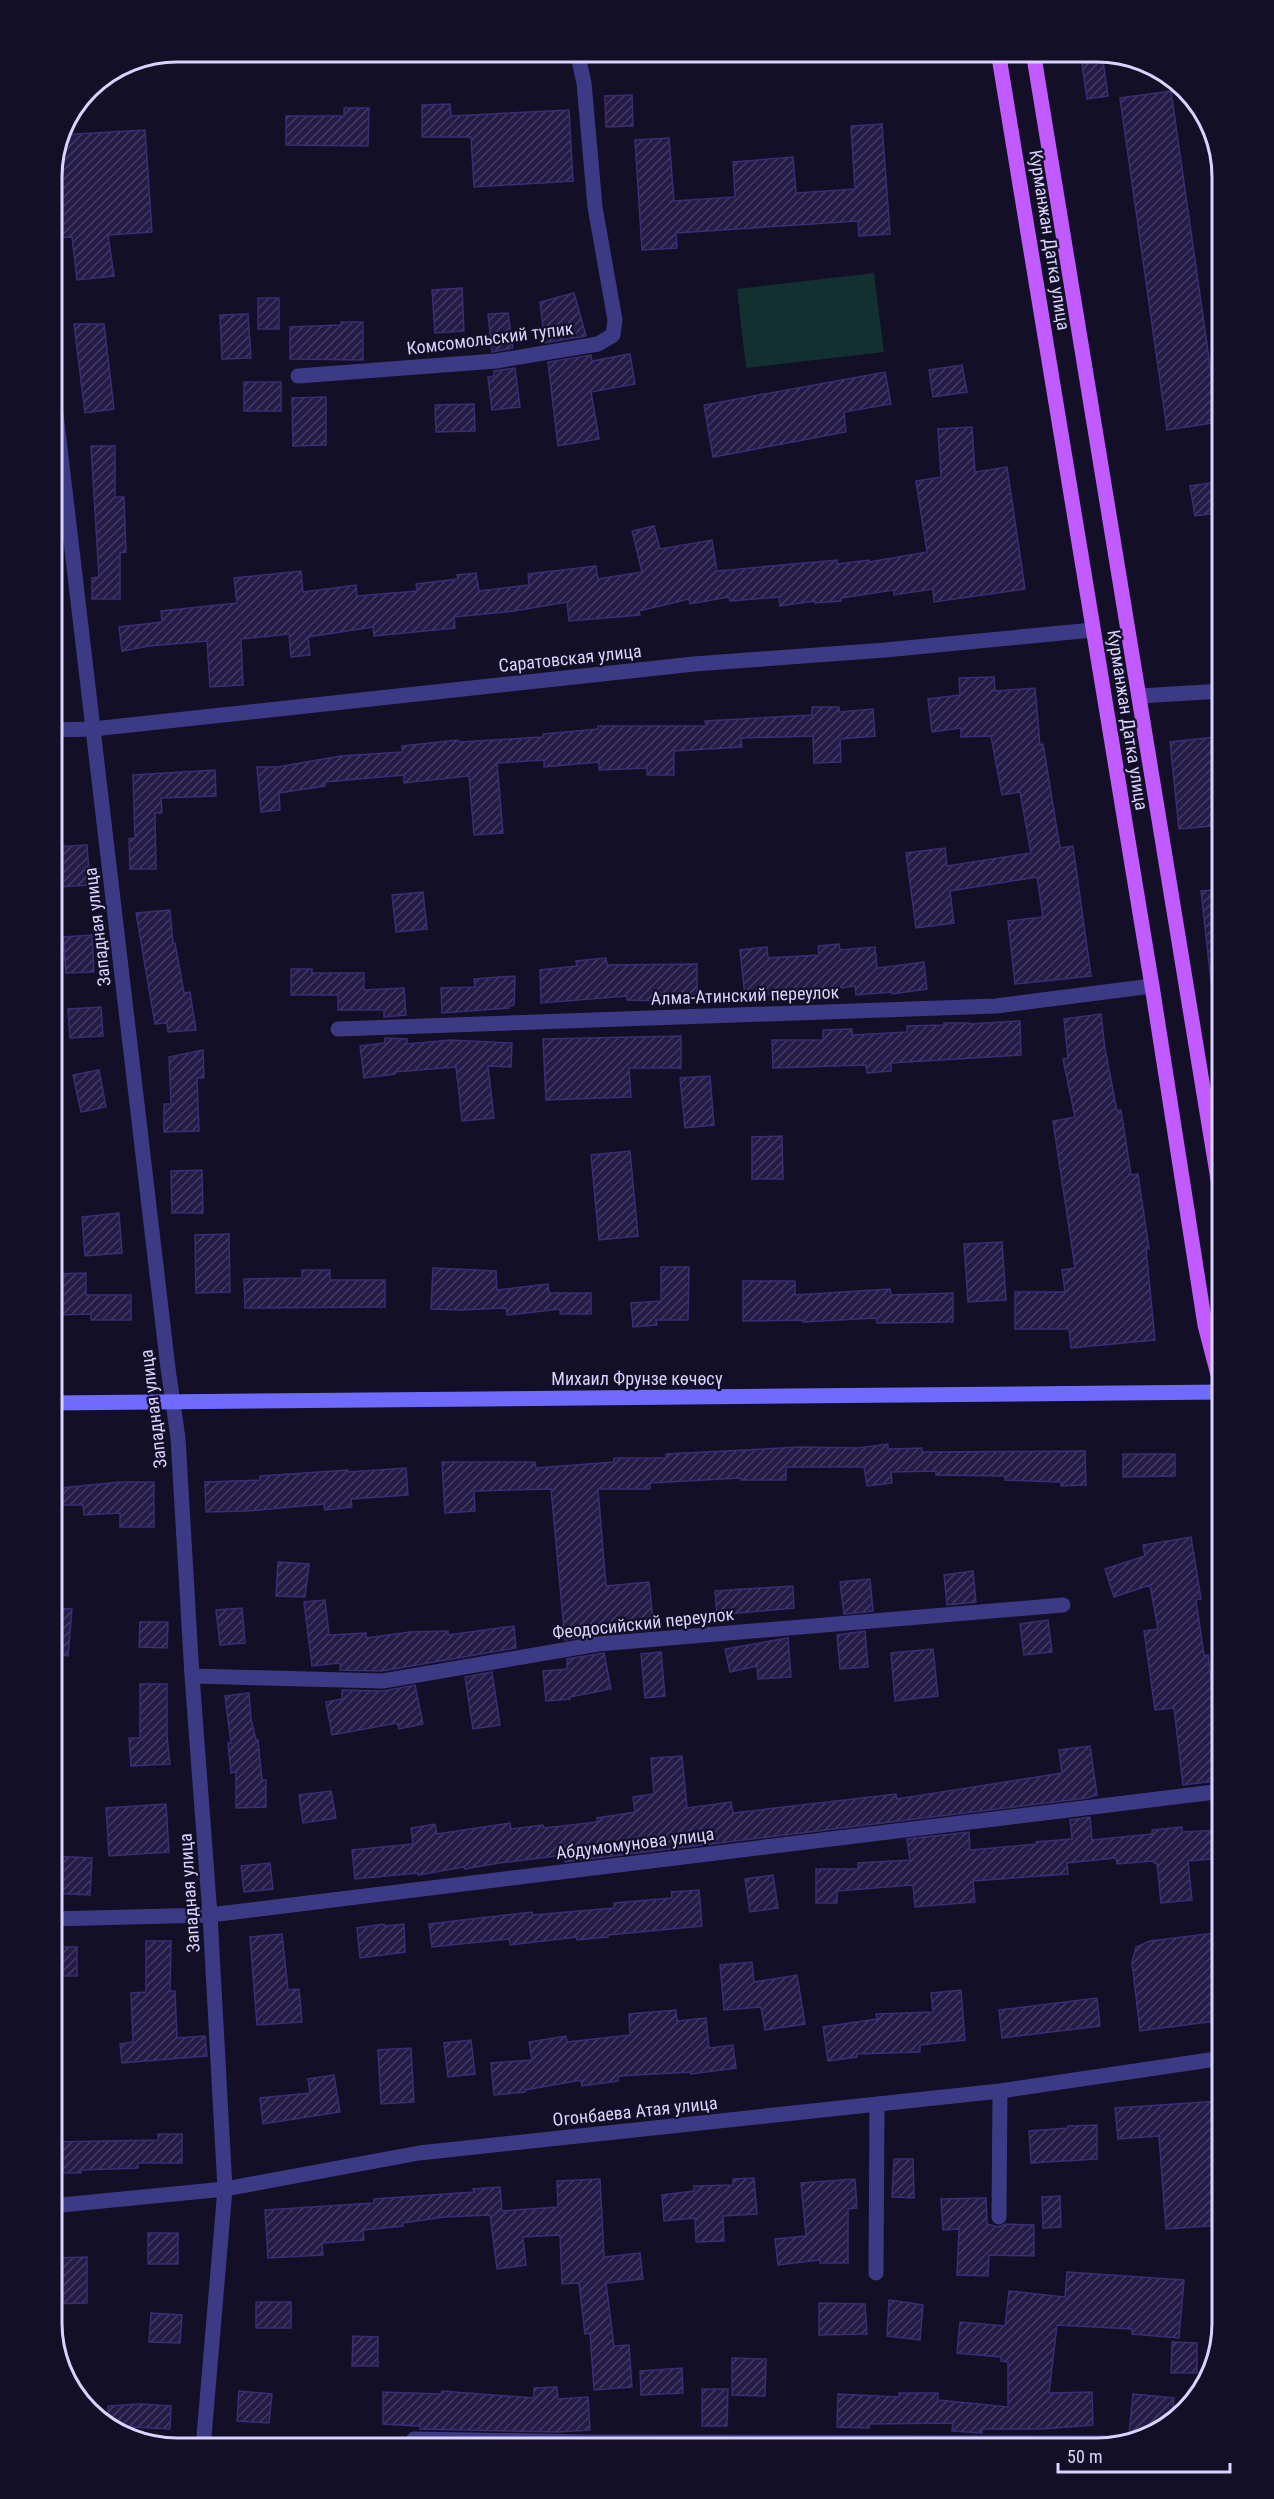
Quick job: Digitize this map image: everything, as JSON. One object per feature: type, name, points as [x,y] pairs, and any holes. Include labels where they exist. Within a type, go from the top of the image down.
[{"type":"main road","name":"Курманжан Датка улица","points":[[1001,62],[1205,1325],[1212,1351]]},
{"type":"main road","name":"Курманжан Датка улица","points":[[1035,62],[1212,1143]]},
{"type":"main road","name":"Михаил Фрунзе көчөсү","points":[[62,1403],[1212,1393]]},
{"type":"street","name":"Комсомольский тупик","points":[[298,376],[496,360],[598,344],[613,336],[615,320],[595,207],[584,83],[579,62]]},
{"type":"street","name":"Западная улица","points":[[62,465],[178,1438],[192,1676],[210,1915],[225,2189],[204,2437]]},
{"type":"street","name":"Саратовская улица","points":[[62,729],[93,729],[694,664],[885,650],[1093,630]]},
{"type":"street","points":[[1139,696],[1212,692]]},
{"type":"street","name":"Алма-Атинский переулок","points":[[338,1029],[996,1006],[1152,986]]},
{"type":"street","name":"Феодосийский переулок","points":[[192,1676],[383,1681],[598,1644],[1063,1605]]},
{"type":"street","name":"Абдумомунова улица","points":[[62,1919],[210,1915],[1212,1792]]},
{"type":"street","name":"Огонбаева Атая улица","points":[[62,2205],[225,2189],[419,2153],[1000,2091],[1212,2060]]},
{"type":"street","points":[[999,2217],[1000,2091]]},
{"type":"street","points":[[876,2273],[877,2104]]},
{"type":"green space","points":[[874,273],[884,352],[746,368],[737,289]]},
{"type":"building","points":[[1103,62],[1108,96],[1087,99],[1082,64]]},
{"type":"building","points":[[1171,91],[1212,380],[1212,423],[1167,430],[1120,98]]},
{"type":"building","points":[[632,95],[633,126],[606,127],[605,96]]},
{"type":"building","points":[[450,104],[451,116],[569,110],[573,181],[474,187],[471,137],[422,137],[422,105]]},
{"type":"building","points":[[344,108],[369,108],[368,146],[286,145],[286,116],[344,116]]},
{"type":"building","points":[[882,124],[890,234],[859,236],[858,221],[676,233],[677,248],[642,250],[635,140],[669,138],[674,201],[735,197],[733,162],[793,157],[796,193],[855,189],[851,126]]},
{"type":"building","points":[[145,130],[152,232],[108,235],[114,276],[77,280],[72,237],[62,238],[62,162],[70,134]]},
{"type":"building","points":[[462,288],[464,331],[435,333],[432,290]]},
{"type":"building","points":[[574,293],[586,336],[545,343],[540,302]]},
{"type":"building","points":[[258,298],[279,298],[279,329],[258,329]]},
{"type":"building","points":[[508,313],[513,348],[492,352],[488,314]]},
{"type":"building","points":[[248,314],[251,358],[222,359],[220,315]]},
{"type":"building","points":[[341,322],[363,322],[363,360],[290,359],[290,327],[341,325]]},
{"type":"building","points":[[74,324],[104,324],[114,409],[85,413]]},
{"type":"building","points":[[630,354],[635,384],[591,392],[599,439],[558,446],[548,362],[591,355],[592,361]]},
{"type":"building","points":[[962,365],[967,392],[933,397],[929,370]]},
{"type":"building","points":[[515,368],[520,407],[492,410],[488,377],[494,376],[494,371]]},
{"type":"building","points":[[885,372],[891,404],[844,412],[846,432],[713,457],[704,405]]},
{"type":"building","points":[[244,382],[281,382],[281,411],[244,411]]},
{"type":"building","points":[[326,397],[326,445],[293,446],[292,398]]},
{"type":"building","points":[[474,404],[475,431],[436,432],[435,405]]},
{"type":"building","points":[[972,427],[975,472],[1007,467],[1025,589],[934,602],[933,589],[894,595],[894,590],[841,598],[841,601],[815,603],[815,601],[780,606],[779,597],[730,601],[729,597],[690,604],[689,599],[639,611],[640,615],[569,621],[567,602],[514,611],[454,617],[455,628],[374,636],[373,627],[308,637],[310,655],[291,657],[289,634],[241,639],[243,685],[210,687],[207,641],[149,646],[122,651],[119,627],[162,622],[161,611],[237,603],[234,578],[301,571],[303,592],[356,585],[357,596],[417,591],[416,584],[458,579],[457,575],[476,573],[479,591],[529,585],[528,574],[596,566],[598,579],[642,572],[632,531],[654,526],[660,549],[712,540],[717,571],[837,560],[837,564],[869,560],[869,562],[927,552],[916,481],[941,477],[938,429]]},
{"type":"building","points":[[91,446],[115,446],[115,497],[124,497],[126,552],[120,553],[120,599],[92,599],[92,578],[99,577]]},
{"type":"building","points":[[1212,483],[1212,514],[1195,516],[1190,486]]},
{"type":"building","points":[[994,677],[995,691],[1035,688],[1040,745],[1043,744],[1060,848],[1073,846],[1091,976],[1015,984],[1008,921],[1043,917],[1037,877],[950,891],[954,923],[916,928],[906,853],[945,848],[947,866],[1031,853],[1020,792],[1002,795],[991,736],[961,737],[961,728],[932,732],[928,699],[960,695],[959,678]]},
{"type":"building","points":[[812,707],[839,707],[839,712],[873,709],[875,736],[840,739],[841,762],[814,763],[813,736],[741,738],[742,747],[674,751],[674,775],[647,775],[647,768],[599,770],[599,762],[544,767],[544,760],[497,763],[503,833],[474,835],[469,776],[404,783],[404,775],[325,782],[325,786],[279,793],[280,810],[261,812],[257,767],[277,767],[341,756],[402,752],[402,746],[458,740],[459,742],[543,737],[543,734],[598,729],[598,726],[706,726],[705,721],[812,715]]},
{"type":"building","points":[[1212,737],[1212,826],[1179,829],[1170,742]]},
{"type":"building","points":[[215,770],[216,796],[161,798],[162,813],[155,813],[156,869],[130,869],[129,839],[135,838],[133,775]]},
{"type":"building","points":[[87,845],[90,885],[62,887],[62,847]]},
{"type":"building","points":[[1212,890],[1212,991],[1201,891]]},
{"type":"building","points":[[423,892],[427,929],[396,932],[392,895]]},
{"type":"building","points":[[170,910],[173,943],[175,943],[184,993],[190,992],[196,1030],[168,1032],[167,1023],[155,1024],[136,913]]},
{"type":"building","points":[[92,935],[94,972],[66,973],[63,937]]},
{"type":"building","points":[[839,944],[840,950],[875,947],[877,968],[924,962],[927,989],[892,994],[892,992],[856,995],[855,986],[823,990],[823,988],[771,991],[771,994],[745,997],[740,950],[767,947],[768,958],[819,955],[818,946]]},
{"type":"building","points":[[606,958],[607,965],[697,964],[697,997],[659,997],[659,1001],[627,1000],[627,996],[541,1003],[540,970],[577,966],[576,961]]},
{"type":"building","points":[[291,969],[312,969],[312,973],[364,973],[364,990],[404,988],[406,1015],[384,1017],[384,1010],[338,1010],[338,995],[291,995]]},
{"type":"building","points":[[515,976],[514,1005],[509,1008],[442,1013],[441,988],[475,987],[474,979]]},
{"type":"building","points":[[101,1007],[103,1036],[70,1038],[68,1009]]},
{"type":"building","points":[[1101,1014],[1105,1049],[1117,1111],[1121,1110],[1131,1175],[1138,1174],[1149,1249],[1146,1249],[1155,1340],[1071,1348],[1069,1329],[1015,1329],[1015,1292],[1065,1292],[1062,1270],[1075,1268],[1053,1121],[1075,1117],[1063,1059],[1068,1058],[1064,1019]]},
{"type":"building","points":[[1020,1021],[1021,1055],[891,1063],[891,1071],[867,1073],[866,1065],[773,1068],[772,1040],[823,1040],[823,1030],[852,1029],[852,1035],[907,1032],[907,1026]]},
{"type":"building","points":[[681,1036],[681,1068],[629,1068],[631,1097],[546,1100],[543,1039]]},
{"type":"building","points":[[385,1038],[407,1039],[407,1044],[451,1040],[512,1043],[511,1067],[488,1066],[494,1118],[462,1121],[456,1067],[395,1072],[395,1074],[364,1078],[360,1046],[385,1043]]},
{"type":"building","points":[[203,1050],[204,1078],[197,1078],[199,1131],[164,1132],[164,1104],[171,1104],[169,1057]]},
{"type":"building","points":[[99,1070],[106,1107],[81,1112],[73,1075]]},
{"type":"building","points":[[710,1076],[714,1125],[685,1128],[680,1078]]},
{"type":"building","points":[[782,1136],[783,1179],[752,1179],[752,1137]]},
{"type":"building","points":[[630,1151],[638,1236],[599,1240],[591,1155]]},
{"type":"building","points":[[202,1170],[203,1213],[172,1213],[171,1171]]},
{"type":"building","points":[[119,1213],[122,1253],[85,1256],[82,1217]]},
{"type":"building","points":[[229,1234],[230,1292],[196,1293],[195,1235]]},
{"type":"building","points":[[1002,1242],[1006,1300],[968,1302],[964,1244]]},
{"type":"building","points":[[661,1267],[689,1267],[688,1320],[656,1320],[657,1325],[633,1327],[631,1303],[661,1301]]},
{"type":"building","points":[[433,1268],[496,1271],[497,1290],[548,1284],[549,1293],[591,1293],[591,1314],[560,1314],[560,1309],[507,1315],[506,1308],[431,1309]]},
{"type":"building","points":[[302,1270],[330,1270],[330,1280],[385,1280],[385,1307],[245,1308],[244,1279],[302,1278]]},
{"type":"building","points":[[86,1273],[86,1295],[131,1295],[131,1320],[91,1320],[91,1314],[62,1315],[62,1274]]},
{"type":"building","points":[[743,1281],[795,1281],[795,1295],[890,1289],[891,1295],[953,1293],[953,1322],[877,1323],[876,1318],[803,1322],[803,1320],[743,1321]]},
{"type":"building","points":[[888,1444],[888,1449],[922,1448],[922,1452],[1085,1451],[1086,1485],[1061,1486],[1061,1482],[1005,1480],[1005,1476],[936,1475],[936,1471],[891,1472],[892,1483],[867,1486],[864,1467],[786,1467],[786,1480],[741,1480],[741,1478],[650,1483],[650,1489],[598,1489],[606,1586],[649,1582],[654,1630],[597,1634],[565,1640],[551,1489],[474,1491],[475,1511],[445,1513],[442,1462],[535,1462],[536,1468],[614,1462],[614,1458],[666,1458],[666,1454],[801,1447],[858,1448]]},
{"type":"building","points":[[1123,1454],[1175,1454],[1175,1476],[1123,1477]]},
{"type":"building","points":[[406,1468],[408,1495],[351,1499],[352,1507],[325,1510],[324,1504],[248,1511],[206,1512],[205,1482],[260,1480],[260,1476]]},
{"type":"building","points":[[120,1482],[154,1482],[154,1527],[120,1527],[120,1513],[84,1515],[83,1505],[62,1505],[62,1488]]},
{"type":"building","points":[[1191,1537],[1201,1599],[1196,1600],[1204,1655],[1208,1655],[1212,1688],[1212,1781],[1183,1785],[1174,1708],[1155,1710],[1144,1631],[1158,1629],[1150,1585],[1114,1597],[1105,1569],[1145,1556],[1143,1545]]},
{"type":"building","points":[[278,1562],[309,1564],[305,1597],[276,1596]]},
{"type":"building","points":[[973,1571],[976,1602],[947,1605],[944,1575]]},
{"type":"building","points":[[870,1579],[873,1611],[844,1614],[840,1582]]},
{"type":"building","points":[[793,1586],[794,1608],[717,1615],[715,1591]]},
{"type":"building","points":[[325,1600],[329,1635],[366,1633],[366,1638],[410,1632],[448,1631],[448,1635],[514,1626],[516,1648],[382,1671],[340,1670],[340,1663],[312,1666],[304,1602]]},
{"type":"building","points":[[242,1608],[245,1643],[220,1645],[216,1610]]},
{"type":"building","points":[[62,1609],[72,1609],[68,1656],[62,1655]]},
{"type":"building","points":[[1048,1620],[1052,1652],[1024,1655],[1020,1624]]},
{"type":"building","points":[[140,1622],[168,1622],[167,1648],[139,1647]]},
{"type":"building","points":[[865,1631],[868,1667],[840,1669],[837,1635]]},
{"type":"building","points":[[788,1638],[791,1677],[758,1679],[757,1666],[730,1672],[725,1649]]},
{"type":"building","points":[[933,1649],[938,1696],[895,1701],[891,1653]]},
{"type":"building","points":[[661,1652],[665,1696],[645,1698],[641,1654]]},
{"type":"building","points":[[604,1653],[611,1689],[570,1697],[570,1699],[546,1701],[543,1671],[567,1669],[567,1659]]},
{"type":"building","points":[[492,1672],[500,1725],[473,1729],[465,1677]]},
{"type":"building","points":[[140,1684],[167,1684],[167,1736],[170,1764],[131,1766],[129,1738],[140,1738]]},
{"type":"building","points":[[415,1685],[423,1724],[399,1729],[397,1723],[332,1735],[326,1702],[342,1699],[342,1690],[383,1691]]},
{"type":"building","points":[[249,1693],[251,1719],[256,1740],[258,1740],[262,1780],[266,1780],[266,1807],[236,1808],[236,1772],[231,1773],[228,1743],[231,1743],[225,1696]]},
{"type":"building","points":[[1090,1746],[1097,1795],[1087,1798],[565,1862],[564,1855],[418,1875],[418,1873],[355,1879],[352,1850],[413,1844],[411,1828],[435,1824],[437,1834],[510,1823],[511,1829],[543,1825],[544,1828],[597,1822],[597,1818],[635,1812],[633,1797],[654,1794],[651,1758],[682,1756],[687,1808],[731,1802],[733,1813],[896,1794],[897,1799],[1062,1773],[1059,1750]]},
{"type":"building","points":[[331,1791],[336,1818],[303,1823],[299,1795]]},
{"type":"building","points":[[166,1804],[169,1852],[109,1856],[106,1808]]},
{"type":"building","points":[[1090,1817],[1092,1840],[1152,1834],[1152,1830],[1182,1827],[1182,1832],[1212,1830],[1212,1859],[1188,1861],[1192,1900],[1161,1903],[1157,1863],[1154,1861],[1117,1864],[1116,1858],[1067,1863],[1068,1874],[973,1881],[975,1902],[915,1907],[913,1885],[837,1891],[837,1903],[816,1903],[816,1869],[858,1869],[858,1863],[910,1860],[907,1839],[969,1832],[970,1850],[1037,1844],[1036,1842],[1072,1839],[1070,1820]]},
{"type":"building","points":[[62,1857],[92,1858],[90,1895],[62,1894]]},
{"type":"building","points":[[270,1863],[273,1889],[244,1892],[241,1866]]},
{"type":"building","points":[[773,1875],[778,1908],[750,1912],[745,1879]]},
{"type":"building","points":[[699,1890],[702,1926],[577,1940],[577,1937],[510,1945],[509,1939],[432,1947],[429,1924],[532,1912],[533,1915],[614,1908],[614,1903],[672,1898],[671,1892]]},
{"type":"building","points":[[384,1924],[384,1926],[404,1924],[405,1952],[360,1958],[357,1928]]},
{"type":"building","points":[[1212,1933],[1212,2021],[1140,2031],[1132,1962],[1136,1947],[1150,1941]]},
{"type":"building","points":[[282,1934],[288,1990],[299,1989],[302,2022],[257,2025],[250,1937]]},
{"type":"building","points":[[146,1941],[171,1941],[170,1991],[175,1991],[177,2038],[205,2036],[207,2056],[122,2063],[120,2044],[133,2042],[131,1993],[146,1992]]},
{"type":"building","points":[[62,1947],[77,1947],[77,1976],[62,1976]]},
{"type":"building","points":[[752,1962],[754,1982],[797,1975],[805,2024],[765,2030],[761,2007],[724,2010],[720,1965]]},
{"type":"building","points":[[961,1990],[965,2040],[920,2045],[920,2052],[857,2054],[857,2057],[828,2061],[823,2027],[877,2019],[876,2014],[933,2012],[931,1993]]},
{"type":"building","points":[[1097,1998],[1100,2026],[1002,2038],[999,2010]]},
{"type":"building","points":[[676,2010],[677,2021],[706,2018],[709,2048],[733,2045],[736,2068],[691,2074],[691,2072],[618,2076],[618,2081],[582,2086],[581,2080],[525,2090],[525,2092],[494,2095],[491,2063],[532,2060],[529,2042],[566,2036],[567,2042],[630,2035],[629,2014]]},
{"type":"building","points":[[471,2040],[475,2074],[448,2077],[444,2043]]},
{"type":"building","points":[[411,2048],[414,2102],[381,2104],[378,2050]]},
{"type":"building","points":[[334,2075],[340,2112],[263,2124],[260,2098],[310,2093],[308,2079]]},
{"type":"building","points":[[1212,2101],[1212,2226],[1166,2229],[1159,2136],[1118,2139],[1115,2108]]},
{"type":"building","points":[[1097,2125],[1097,2159],[1031,2163],[1029,2131]]},
{"type":"building","points":[[158,2134],[182,2134],[182,2163],[138,2163],[138,2168],[62,2173],[62,2142],[158,2140]]},
{"type":"building","points":[[894,2159],[913,2159],[914,2198],[892,2197]]},
{"type":"building","points":[[754,2178],[757,2214],[723,2216],[724,2241],[696,2242],[695,2218],[664,2221],[662,2195],[694,2191],[694,2186],[733,2185],[733,2179]]},
{"type":"building","points":[[600,2179],[604,2257],[640,2253],[643,2279],[606,2283],[614,2346],[629,2345],[632,2387],[594,2390],[590,2333],[585,2334],[579,2283],[562,2284],[560,2235],[523,2237],[526,2265],[497,2269],[490,2215],[444,2217],[403,2223],[403,2226],[363,2230],[364,2240],[322,2243],[323,2255],[268,2258],[265,2210],[374,2203],[374,2199],[474,2192],[473,2189],[500,2187],[502,2211],[558,2207],[557,2181]]},
{"type":"building","points":[[855,2179],[857,2208],[848,2209],[848,2263],[820,2263],[820,2260],[778,2265],[775,2239],[806,2236],[801,2183]]},
{"type":"building","points":[[1060,2196],[1061,2227],[1043,2228],[1042,2197]]},
{"type":"building","points":[[986,2198],[987,2224],[998,2227],[1005,2224],[1034,2225],[1034,2256],[989,2255],[988,2276],[957,2275],[959,2229],[943,2230],[941,2199]]},
{"type":"building","points":[[148,2233],[178,2233],[178,2264],[148,2264]]},
{"type":"building","points":[[87,2257],[87,2303],[62,2304],[62,2258]]},
{"type":"building","points":[[1067,2272],[1184,2280],[1179,2338],[1132,2334],[1132,2329],[1057,2325],[1049,2393],[1092,2392],[1093,2425],[1042,2429],[982,2429],[982,2433],[952,2431],[953,2423],[869,2424],[869,2428],[837,2427],[838,2394],[899,2397],[899,2393],[938,2393],[938,2400],[1008,2407],[1008,2362],[1001,2361],[1001,2357],[957,2353],[960,2322],[1005,2326],[1009,2291],[1065,2297]]},
{"type":"building","points":[[889,2300],[923,2305],[920,2340],[887,2336]]},
{"type":"building","points":[[256,2302],[291,2302],[291,2328],[256,2328]]},
{"type":"building","points":[[819,2303],[865,2304],[867,2334],[819,2335]]},
{"type":"building","points":[[151,2313],[182,2315],[180,2343],[149,2342]]},
{"type":"building","points":[[353,2336],[378,2337],[378,2366],[352,2366]]},
{"type":"building","points":[[1172,2342],[1197,2343],[1197,2373],[1171,2373]]},
{"type":"building","points":[[732,2358],[766,2359],[765,2396],[732,2395]]},
{"type":"building","points":[[682,2368],[683,2393],[641,2395],[640,2371]]},
{"type":"building","points":[[557,2387],[558,2399],[588,2397],[590,2430],[558,2432],[420,2429],[420,2426],[383,2424],[383,2392],[441,2394],[442,2391],[534,2398],[534,2388]]},
{"type":"building","points":[[702,2389],[728,2389],[727,2426],[702,2426]]},
{"type":"building","points":[[239,2391],[272,2394],[269,2423],[237,2421]]},
{"type":"building","points":[[1133,2394],[1174,2398],[1173,2409],[1167,2414],[1141,2429],[1129,2432]]},
{"type":"building","points":[[141,2404],[171,2406],[170,2429],[133,2427],[133,2429],[108,2415],[108,2406]]}]
